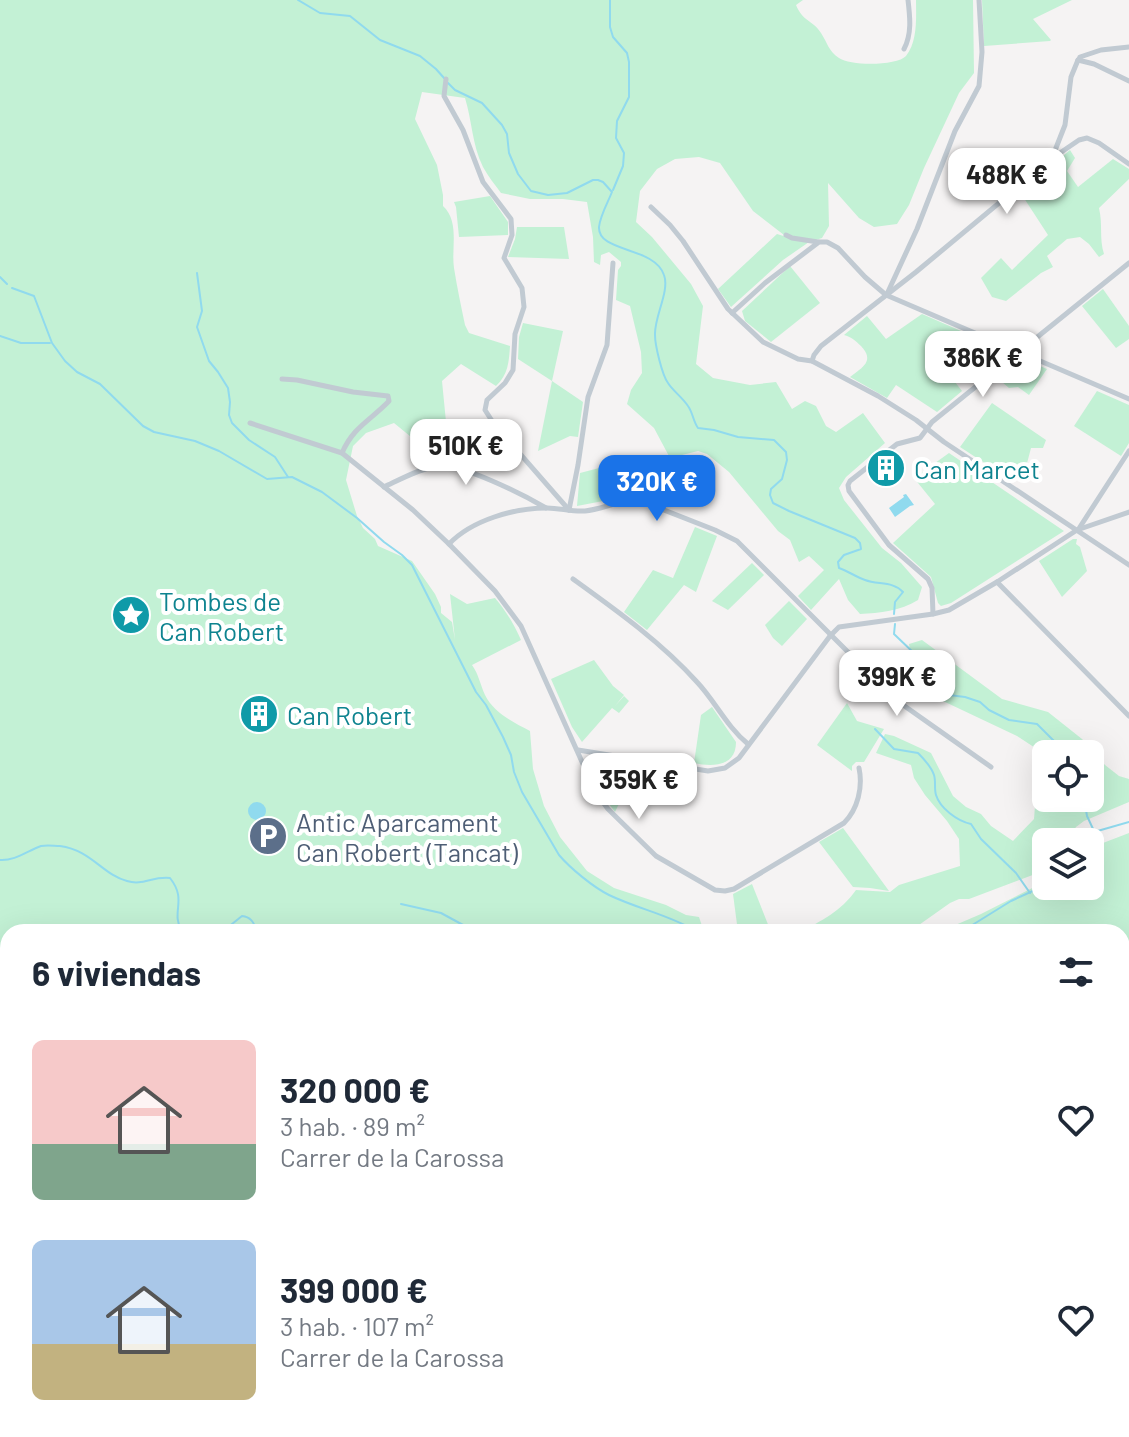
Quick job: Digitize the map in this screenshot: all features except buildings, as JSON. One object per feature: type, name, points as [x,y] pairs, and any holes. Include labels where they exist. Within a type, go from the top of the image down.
[{"type":"street","points":[[904,49],[910,24],[908,0]]},
{"type":"street","points":[[886,295],[922,216],[955,131],[979,86],[982,60],[979,0]]},
{"type":"street","points":[[1052,159],[1065,125],[1071,77],[1078,60],[1092,52],[1129,47]]},
{"type":"street","points":[[1078,60],[1129,81]]},
{"type":"street","points":[[446,79],[446,102],[463,130],[483,182],[511,219],[512,235],[504,258],[522,288],[524,298],[515,334],[513,370],[487,400],[485,410],[569,510]]},
{"type":"street","points":[[812,361],[821,346],[1079,140],[1087,138],[1099,143],[1129,164]]},
{"type":"street","points":[[651,207],[683,241],[732,313],[763,342],[798,359],[812,361],[878,396],[1129,565]]},
{"type":"street","points":[[786,235],[827,242],[838,248],[886,295],[1129,399]]},
{"type":"street","points":[[732,313],[819,242]]},
{"type":"street","points":[[569,510],[588,397],[607,345],[613,263]]},
{"type":"street","points":[[933,614],[932,588],[928,579],[889,545],[849,491],[850,481],[897,444],[920,438],[932,422],[1129,263]]},
{"type":"street","points":[[282,379],[388,396],[386,405],[350,436],[342,453]]},
{"type":"street","points":[[250,423],[342,453],[413,510],[495,591],[514,614],[525,634],[594,790],[623,826],[656,856],[696,881],[720,891],[730,890],[844,823],[854,809],[860,790],[859,768]]},
{"type":"street","points":[[1077,530],[1129,451]]},
{"type":"street","points":[[384,487],[426,469],[447,466],[477,476],[546,508]]},
{"type":"street","points":[[449,544],[464,530],[488,519],[534,509],[582,511],[628,501],[640,501],[730,537],[896,700],[991,767]]},
{"type":"street","points":[[578,750],[714,771],[725,768],[735,762],[839,627],[949,610],[1077,530],[1129,512]]},
{"type":"street","points":[[573,579],[652,638],[699,683],[737,735],[748,744]]},
{"type":"street","points":[[997,582],[1129,716]]},
{"type":"green space","points":[[0,0],[803,0],[796,5],[799,11],[818,29],[836,56],[845,61],[873,64],[893,62],[906,56],[914,36],[916,0],[973,0],[974,73],[959,93],[909,205],[897,224],[874,227],[859,218],[828,183],[829,226],[822,238],[809,242],[783,260],[731,307],[718,289],[777,234],[793,239],[753,211],[720,163],[699,157],[675,159],[657,169],[640,191],[636,222],[691,284],[703,306],[696,364],[713,378],[750,385],[776,382],[792,409],[805,401],[816,406],[826,426],[836,432],[863,413],[885,443],[846,477],[839,488],[844,500],[882,548],[901,563],[922,587],[918,600],[882,612],[860,614],[848,600],[839,579],[811,610],[798,596],[824,570],[809,556],[799,562],[790,540],[778,531],[729,472],[707,454],[698,451],[670,458],[654,428],[627,404],[631,390],[642,373],[641,352],[630,306],[616,300],[621,262],[609,252],[601,255],[600,265],[594,262],[587,202],[530,199],[501,193],[479,159],[465,98],[422,92],[415,119],[437,165],[443,206],[451,220],[454,268],[465,325],[469,333],[510,346],[508,363],[496,386],[461,364],[442,381],[447,432],[438,447],[416,441],[394,423],[366,433],[353,446],[346,480],[357,516],[378,546],[412,561],[435,594],[441,613],[452,622],[455,640],[450,594],[467,604],[495,598],[510,618],[521,640],[472,665],[493,707],[530,731],[533,769],[544,806],[560,837],[587,871],[614,888],[699,917],[701,924],[0,924]]},
{"type":"green space","points":[[982,0],[1072,0],[1033,19],[1050,41],[984,46]]},
{"type":"green space","points":[[1070,150],[1075,158],[1067,171],[1078,187],[1113,159],[1129,169],[1129,179],[1099,208],[1104,254],[1099,257],[1080,237],[1067,239],[1047,256],[1053,267],[1006,301],[992,297],[981,278],[1001,258],[1012,270],[1048,235],[1020,192]]},
{"type":"green space","points":[[490,196],[508,222],[508,235],[459,237],[454,202]]},
{"type":"green space","points":[[517,227],[564,227],[569,259],[508,257]]},
{"type":"green space","points":[[790,266],[820,303],[771,342],[745,321],[742,311]]},
{"type":"green space","points":[[1103,289],[1129,326],[1129,339],[1116,348],[1082,306]]},
{"type":"green space","points":[[922,314],[984,341],[984,352],[971,355],[948,373],[962,391],[937,412],[896,385],[887,398],[850,377],[866,363],[867,356],[857,342],[844,335],[867,316],[886,339]]},
{"type":"green space","points":[[523,323],[563,331],[552,381],[518,359]]},
{"type":"green space","points":[[1019,357],[1047,369],[1029,395],[1018,387],[1009,388],[995,376]]},
{"type":"green space","points":[[552,381],[583,402],[578,437],[570,436],[538,451]]},
{"type":"green space","points":[[1097,391],[1129,405],[1129,443],[1121,456],[1074,426]]},
{"type":"green space","points":[[992,403],[1046,440],[1043,448],[1031,448],[1025,471],[1006,477],[960,447]]},
{"type":"green space","points":[[949,453],[1064,531],[951,603],[941,606],[931,577],[893,543],[935,504],[914,478]]},
{"type":"green space","points":[[630,460],[624,497],[577,506],[580,473]]},
{"type":"green space","points":[[695,527],[717,536],[696,592],[684,585],[647,630],[624,612],[653,570],[673,578]]},
{"type":"green space","points":[[1077,539],[1076,544],[1080,547],[1087,571],[1062,597],[1039,561]]},
{"type":"green space","points":[[752,563],[764,575],[728,610],[712,601]]},
{"type":"green space","points":[[789,601],[807,619],[782,646],[765,625]]},
{"type":"green space","points":[[922,640],[1002,699],[1048,712],[1083,740],[1032,740],[1032,746],[943,701],[911,656],[909,644]]},
{"type":"green space","points":[[594,660],[613,686],[624,695],[615,706],[624,696],[629,701],[619,713],[612,708],[582,742],[551,679]]},
{"type":"green space","points":[[847,703],[857,721],[884,729],[864,762],[856,762],[852,771],[817,745]]},
{"type":"green space","points":[[712,707],[736,742],[735,750],[722,763],[694,763],[701,715]]},
{"type":"green space","points":[[885,734],[931,753],[953,796],[1013,841],[1034,819],[1035,812],[1104,812],[1104,764],[1119,776],[1129,779],[1129,802],[1084,821],[1075,828],[1032,828],[1032,875],[969,899],[959,899],[920,924],[815,924],[837,910],[856,890],[890,892],[899,885],[960,866],[959,839],[925,795],[914,778],[911,765],[876,753]]},
{"type":"green space","points":[[590,758],[637,766],[615,812],[595,785],[585,763]]},
{"type":"green space","points":[[843,828],[889,891],[853,887],[819,842]]},
{"type":"green space","points":[[1129,833],[1129,924],[958,924],[1032,888],[1032,900],[1104,900],[1104,843]]},
{"type":"green space","points":[[752,884],[768,924],[737,924],[733,894]]},
{"type":"water","points":[[906,494],[914,505],[895,517],[889,508]]},
{"type":"water","points":[[257,802],[266,811],[257,820],[248,811]]},
{"type":"waterway","points":[[298,0],[320,13],[350,16],[380,40],[420,56],[444,78]]},
{"type":"waterway","points":[[610,0],[613,37],[627,53],[629,62],[629,97],[617,121],[616,138],[624,153],[623,166],[613,190]]},
{"type":"waterway","points":[[448,83],[455,90],[482,103],[502,125],[518,174],[531,191],[548,195],[567,193],[598,180],[612,192],[602,214],[601,235],[616,246],[649,259],[664,275],[665,289],[655,340],[666,379],[688,406],[698,428],[738,437],[774,440],[786,452],[787,460],[782,479],[771,489],[773,503],[855,538],[861,549],[844,555],[838,562],[839,568],[903,592],[895,602],[894,614]]},
{"type":"waterway","points":[[197,273],[202,311],[197,327],[209,361],[228,388],[232,423],[249,440],[275,457],[288,477]]},
{"type":"waterway","points":[[0,277],[7,284]]},
{"type":"waterway","points":[[12,288],[34,296],[52,343],[65,361],[77,372],[100,384],[143,426],[219,451],[267,479],[292,477],[322,492],[402,555],[412,565],[476,692],[503,737],[522,792],[559,855],[603,892],[682,924]]},
{"type":"waterway","points":[[0,336],[21,343],[50,343]]},
{"type":"waterway","points":[[895,624],[894,634],[929,671],[941,694],[980,702],[1009,720],[1037,724],[1053,740]]},
{"type":"waterway","points":[[875,729],[894,749],[918,753],[923,758],[934,775],[936,795],[941,805],[955,817],[971,824],[1030,893]]},
{"type":"waterway","points":[[1086,812],[1093,828]]},
{"type":"waterway","points":[[1104,829],[1129,822]]},
{"type":"waterway","points":[[0,860],[41,846],[60,846],[80,852],[111,874],[127,881],[170,878],[178,893],[179,924]]},
{"type":"waterway","points":[[974,924],[1032,891]]},
{"type":"waterway","points":[[401,904],[441,913],[461,924]]},
{"type":"waterway","points":[[232,924],[242,916],[254,924]]},
{"type":"place","name":"Can Marcet","points":[[886,468]]},
{"type":"place","name":"Tombes de Can Robert","points":[[131,615]]},
{"type":"place","name":"Can Robert","points":[[259,714]]},
{"type":"place","name":"Antic Aparcament Can Robert (Tancat)","points":[[268,836]]}]
